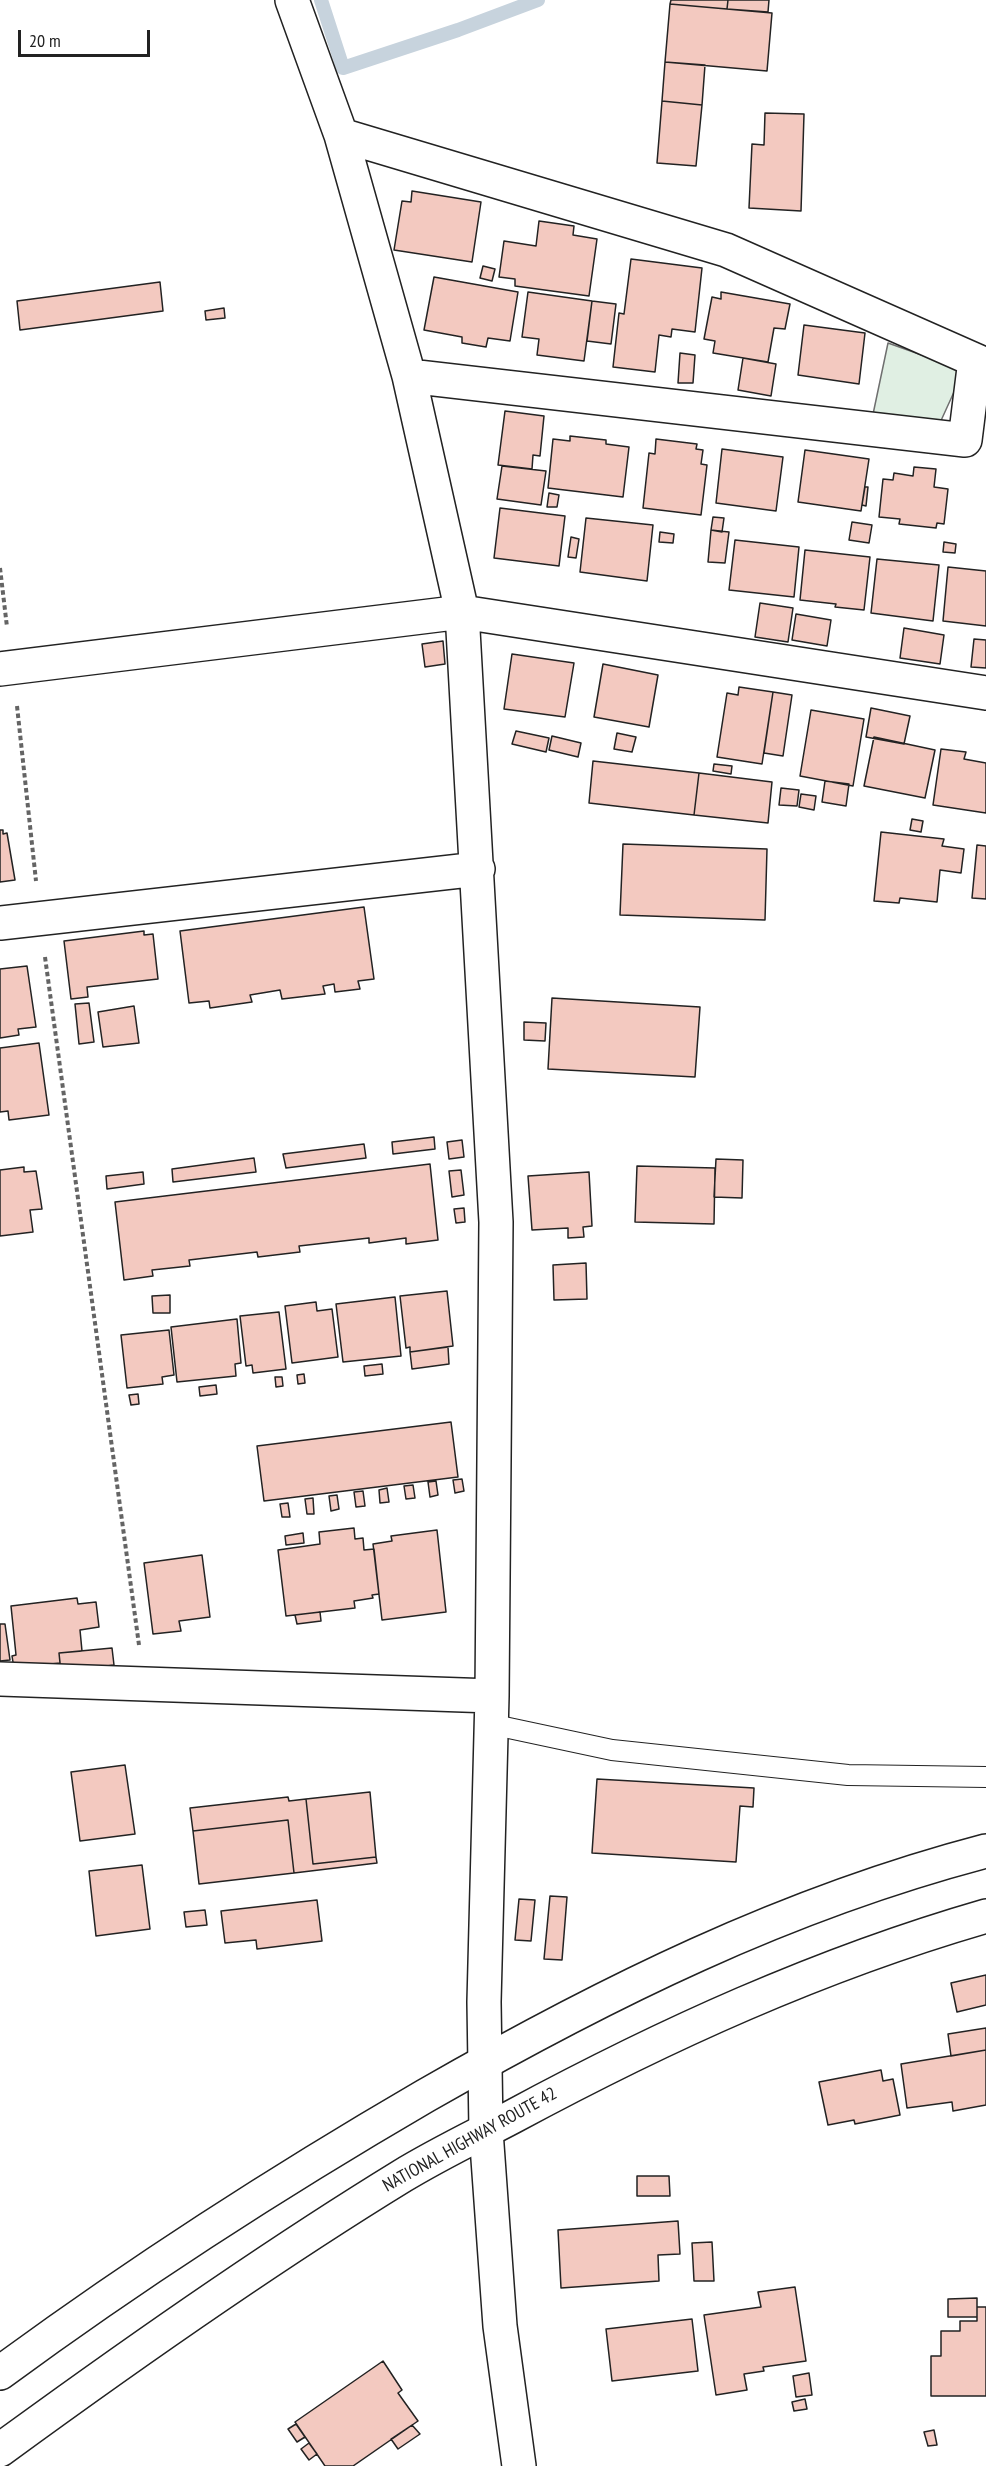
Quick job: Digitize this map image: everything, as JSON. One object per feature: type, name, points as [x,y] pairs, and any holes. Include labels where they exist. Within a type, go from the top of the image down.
[{"type":"main road","points":[[292,0],[341,135],[409,376],[462,612],[496,1222],[491,1710],[484,2062],[486,2131],[500,2326],[519,2466]]},
{"type":"main road","points":[[341,135],[726,250],[980,362],[965,440],[409,376]]},
{"type":"main road","points":[[6,669],[462,612],[986,693]]},
{"type":"main road","points":[[0,922],[478,869]]},
{"type":"main road","points":[[0,1679],[144,1684],[491,1710]]},
{"type":"main road","points":[[0,2373],[64,2326],[299,2170],[484,2062],[568,2016],[691,1956],[799,1911],[931,1865],[986,1851]]},
{"type":"main road","name":"NATIONAL HIGHWAY ROUTE 42","points":[[0,2450],[120,2362],[405,2174],[580,2080],[692,2026],[816,1973],[986,1916]]},
{"type":"lane","points":[[491,1710],[612,1750],[848,1776],[986,1777]]},
{"type":"path","points":[[0,568],[6,669],[144,1684]]},
{"type":"green space","points":[[888,343],[964,370],[939,425],[872,419]]},
{"type":"building","points":[[671,0],[728,0],[727,9],[670,4]]},
{"type":"building","points":[[728,0],[769,0],[768,12],[727,9]]},
{"type":"building","points":[[670,4],[772,13],[767,71],[665,62]]},
{"type":"building","points":[[665,62],[705,65],[702,105],[662,101]]},
{"type":"building","points":[[662,101],[702,105],[696,166],[657,163]]},
{"type":"building","points":[[765,113],[804,114],[801,211],[749,208],[752,144],[764,145]]},
{"type":"building","points":[[412,191],[481,202],[472,262],[394,250],[402,201],[411,202]]},
{"type":"building","points":[[539,221],[574,226],[573,235],[597,239],[589,296],[515,286],[515,279],[499,277],[504,241],[536,246]]},
{"type":"building","points":[[631,259],[702,268],[695,332],[672,329],[671,337],[659,335],[655,372],[613,367],[619,313],[624,314]]},
{"type":"building","points":[[483,266],[495,269],[492,281],[480,278]]},
{"type":"building","points":[[434,277],[518,292],[510,341],[488,338],[486,347],[462,343],[462,337],[424,330]]},
{"type":"building","points":[[160,282],[163,311],[20,330],[17,301]]},
{"type":"building","points":[[528,292],[592,301],[584,361],[537,355],[539,339],[522,337]]},
{"type":"building","points":[[721,292],[790,304],[785,329],[774,328],[768,362],[713,353],[715,341],[704,339],[712,297],[721,299]]},
{"type":"building","points":[[592,301],[616,304],[611,344],[587,341]]},
{"type":"building","points":[[224,308],[225,318],[206,320],[205,311]]},
{"type":"building","points":[[804,325],[865,333],[859,384],[798,375]]},
{"type":"building","points":[[680,353],[695,355],[693,383],[678,383]]},
{"type":"building","points":[[743,358],[776,364],[771,396],[738,390]]},
{"type":"building","points":[[505,411],[544,416],[540,456],[533,455],[532,469],[498,465]]},
{"type":"building","points":[[570,436],[606,440],[606,444],[629,447],[623,497],[548,488],[553,439],[570,441]]},
{"type":"building","points":[[656,439],[697,444],[696,449],[703,450],[701,464],[707,465],[701,515],[643,508],[649,453],[655,454]]},
{"type":"building","points":[[722,449],[783,457],[776,511],[716,503]]},
{"type":"building","points":[[805,450],[869,459],[861,511],[798,502]]},
{"type":"building","points":[[502,466],[546,471],[541,505],[497,499]]},
{"type":"building","points":[[914,467],[936,469],[934,487],[948,489],[944,524],[937,523],[936,528],[899,524],[900,519],[879,517],[883,479],[893,480],[894,473],[913,476]]},
{"type":"building","points":[[865,487],[868,487],[866,506],[862,505]]},
{"type":"building","points":[[549,493],[559,495],[557,507],[547,507]]},
{"type":"building","points":[[500,508],[565,516],[559,566],[494,558]]},
{"type":"building","points":[[713,517],[724,518],[722,532],[711,530]]},
{"type":"building","points":[[586,518],[653,525],[647,581],[580,572]]},
{"type":"building","points":[[852,522],[872,525],[869,543],[849,540]]},
{"type":"building","points":[[711,530],[729,532],[725,563],[708,562]]},
{"type":"building","points":[[660,532],[674,534],[673,543],[659,542]]},
{"type":"building","points":[[571,537],[579,539],[576,558],[568,557]]},
{"type":"building","points":[[735,540],[799,547],[794,597],[729,590]]},
{"type":"building","points":[[944,542],[956,544],[955,553],[943,552]]},
{"type":"building","points":[[805,550],[870,557],[864,610],[800,600]]},
{"type":"building","points":[[877,559],[939,565],[933,621],[871,613]]},
{"type":"building","points":[[948,567],[986,571],[986,626],[943,621]]},
{"type":"building","points":[[760,603],[793,608],[788,642],[755,637]]},
{"type":"building","points":[[796,614],[831,620],[827,646],[792,640]]},
{"type":"building","points":[[904,628],[944,635],[940,664],[900,658]]},
{"type":"building","points":[[974,639],[986,640],[986,668],[971,667]]},
{"type":"building","points":[[443,641],[445,664],[425,667],[422,644]]},
{"type":"building","points":[[512,654],[574,663],[565,717],[504,709]]},
{"type":"building","points":[[603,664],[658,675],[649,727],[594,717]]},
{"type":"building","points":[[739,687],[773,692],[762,764],[717,757],[727,693],[738,695]]},
{"type":"building","points":[[773,692],[792,695],[783,756],[764,753]]},
{"type":"building","points":[[871,708],[910,716],[904,744],[866,737]]},
{"type":"building","points":[[811,710],[864,719],[853,786],[800,776]]},
{"type":"building","points":[[516,731],[549,738],[546,752],[512,744]]},
{"type":"building","points":[[617,733],[636,737],[632,752],[614,749]]},
{"type":"building","points":[[552,736],[581,743],[578,757],[549,750]]},
{"type":"building","points":[[874,737],[935,750],[925,798],[864,786]]},
{"type":"building","points":[[941,749],[966,752],[964,759],[986,763],[986,813],[933,805]]},
{"type":"building","points":[[593,761],[699,773],[694,815],[589,803]]},
{"type":"building","points":[[714,764],[732,766],[731,774],[713,771]]},
{"type":"building","points":[[699,773],[772,782],[768,823],[694,815]]},
{"type":"building","points":[[825,781],[849,784],[846,806],[822,802]]},
{"type":"building","points":[[781,788],[799,790],[797,806],[779,805]]},
{"type":"building","points":[[801,794],[816,796],[814,810],[799,807]]},
{"type":"building","points":[[912,819],[923,821],[921,832],[910,830]]},
{"type":"building","points":[[0,830],[3,830],[3,834],[7,833],[15,880],[0,882]]},
{"type":"building","points":[[881,832],[944,839],[942,846],[964,849],[961,873],[940,870],[937,902],[900,898],[899,903],[874,901]]},
{"type":"building","points":[[623,844],[767,849],[765,920],[620,915]]},
{"type":"building","points":[[977,845],[986,846],[986,899],[972,898]]},
{"type":"building","points":[[364,907],[374,979],[358,981],[360,989],[335,992],[334,984],[323,986],[325,994],[282,999],[280,990],[250,995],[252,1002],[210,1008],[209,1001],[189,1003],[180,931]]},
{"type":"building","points":[[144,931],[144,935],[153,934],[158,979],[87,987],[88,997],[71,999],[64,941]]},
{"type":"building","points":[[27,966],[36,1027],[18,1029],[19,1035],[0,1038],[0,969]]},
{"type":"building","points":[[552,998],[700,1007],[695,1077],[548,1069]]},
{"type":"building","points":[[89,1003],[94,1042],[79,1044],[75,1004]]},
{"type":"building","points":[[134,1006],[139,1043],[103,1047],[98,1012]]},
{"type":"building","points":[[524,1022],[546,1023],[545,1041],[524,1040]]},
{"type":"building","points":[[39,1043],[49,1115],[9,1120],[8,1111],[0,1112],[0,1048]]},
{"type":"building","points":[[434,1137],[435,1149],[393,1154],[392,1142]]},
{"type":"building","points":[[462,1140],[464,1157],[449,1159],[447,1142]]},
{"type":"building","points":[[364,1144],[366,1158],[286,1168],[283,1154]]},
{"type":"building","points":[[254,1158],[256,1172],[173,1182],[172,1169]]},
{"type":"building","points":[[716,1159],[743,1160],[742,1198],[714,1197]]},
{"type":"building","points":[[430,1164],[438,1240],[406,1244],[406,1238],[369,1243],[369,1238],[299,1246],[300,1252],[258,1257],[257,1252],[189,1260],[190,1266],[152,1270],[153,1276],[124,1280],[115,1202]]},
{"type":"building","points":[[637,1166],[715,1168],[714,1224],[635,1222]]},
{"type":"building","points":[[24,1167],[24,1172],[36,1171],[42,1209],[30,1210],[33,1232],[0,1236],[0,1170]]},
{"type":"building","points":[[461,1170],[464,1195],[452,1197],[449,1171]]},
{"type":"building","points":[[143,1172],[144,1184],[107,1189],[106,1176]]},
{"type":"building","points":[[589,1172],[592,1226],[583,1227],[584,1237],[568,1238],[568,1228],[532,1230],[528,1176]]},
{"type":"building","points":[[464,1208],[465,1222],[456,1223],[454,1209]]},
{"type":"building","points":[[586,1263],[587,1299],[554,1300],[553,1265]]},
{"type":"building","points":[[447,1291],[453,1346],[410,1352],[410,1347],[406,1348],[400,1296]]},
{"type":"building","points":[[170,1295],[170,1313],[153,1313],[152,1296]]},
{"type":"building","points":[[395,1297],[401,1356],[343,1362],[336,1304]]},
{"type":"building","points":[[316,1302],[317,1311],[332,1309],[338,1357],[292,1363],[285,1306]]},
{"type":"building","points":[[279,1312],[286,1369],[253,1373],[252,1365],[246,1366],[240,1316]]},
{"type":"building","points":[[237,1319],[241,1363],[235,1364],[236,1376],[177,1382],[171,1327]]},
{"type":"building","points":[[169,1330],[174,1375],[162,1377],[163,1384],[127,1388],[121,1335]]},
{"type":"building","points":[[448,1347],[449,1364],[412,1369],[410,1352]]},
{"type":"building","points":[[382,1364],[383,1374],[365,1376],[364,1366]]},
{"type":"building","points":[[304,1374],[305,1383],[298,1384],[297,1375]]},
{"type":"building","points":[[275,1377],[282,1377],[283,1386],[276,1387]]},
{"type":"building","points":[[216,1385],[217,1394],[200,1396],[199,1387]]},
{"type":"building","points":[[138,1394],[139,1404],[131,1405],[129,1395]]},
{"type":"building","points":[[451,1422],[458,1477],[264,1501],[257,1446]]},
{"type":"building","points":[[462,1479],[464,1491],[455,1493],[453,1480]]},
{"type":"building","points":[[436,1481],[438,1495],[430,1497],[428,1482]]},
{"type":"building","points":[[413,1485],[415,1498],[406,1499],[404,1486]]},
{"type":"building","points":[[387,1488],[389,1502],[380,1503],[379,1490]]},
{"type":"building","points":[[363,1491],[365,1506],[356,1507],[354,1492]]},
{"type":"building","points":[[337,1495],[339,1509],[331,1511],[329,1496]]},
{"type":"building","points":[[313,1498],[314,1514],[307,1514],[305,1499]]},
{"type":"building","points":[[288,1503],[290,1517],[282,1517],[280,1504]]},
{"type":"building","points":[[354,1528],[355,1539],[363,1538],[364,1550],[374,1549],[379,1594],[372,1595],[373,1598],[354,1601],[355,1608],[286,1616],[278,1550],[320,1544],[319,1532]]},
{"type":"building","points":[[437,1530],[446,1612],[382,1620],[373,1544],[392,1541],[391,1536]]},
{"type":"building","points":[[303,1533],[304,1543],[286,1545],[285,1536]]},
{"type":"building","points":[[202,1555],[210,1617],[179,1621],[181,1631],[153,1634],[144,1563]]},
{"type":"building","points":[[77,1598],[78,1604],[96,1602],[99,1627],[80,1630],[82,1651],[59,1653],[60,1663],[14,1668],[12,1656],[16,1655],[11,1606]]},
{"type":"building","points":[[320,1612],[321,1621],[297,1624],[295,1615]]},
{"type":"building","points":[[0,1624],[5,1624],[10,1660],[0,1661]]},
{"type":"building","points":[[112,1648],[114,1665],[61,1672],[59,1653]]},
{"type":"building","points":[[125,1765],[135,1834],[80,1841],[71,1772]]},
{"type":"building","points":[[597,1779],[754,1788],[753,1807],[740,1806],[736,1862],[592,1853]]},
{"type":"building","points":[[370,1792],[376,1857],[313,1864],[306,1799]]},
{"type":"building","points":[[288,1797],[289,1801],[306,1799],[313,1864],[376,1857],[377,1863],[294,1873],[288,1820],[193,1831],[190,1808]]},
{"type":"building","points":[[288,1820],[294,1873],[199,1884],[193,1831]]},
{"type":"building","points":[[142,1865],[150,1929],[96,1936],[89,1871]]},
{"type":"building","points":[[550,1896],[567,1897],[562,1960],[544,1959]]},
{"type":"building","points":[[519,1899],[535,1900],[531,1941],[515,1940]]},
{"type":"building","points":[[317,1900],[322,1941],[257,1949],[256,1940],[225,1943],[221,1911]]},
{"type":"building","points":[[205,1910],[207,1925],[186,1927],[184,1912]]},
{"type":"building","points":[[986,1975],[986,2005],[957,2012],[951,1983]]},
{"type":"building","points":[[986,2028],[986,2050],[951,2056],[948,2034]]},
{"type":"building","points":[[986,2050],[986,2105],[953,2111],[952,2102],[907,2108],[901,2064]]},
{"type":"building","points":[[881,2070],[883,2081],[893,2079],[900,2115],[855,2124],[854,2120],[828,2125],[819,2082]]},
{"type":"building","points":[[637,2176],[669,2176],[670,2196],[637,2196]]},
{"type":"building","points":[[678,2221],[680,2254],[658,2255],[659,2281],[561,2288],[558,2230]]},
{"type":"building","points":[[712,2242],[714,2281],[694,2281],[692,2243]]},
{"type":"building","points":[[795,2287],[806,2361],[763,2367],[764,2371],[744,2374],[747,2390],[716,2395],[704,2315],[761,2307],[758,2292]]},
{"type":"building","points":[[977,2298],[977,2317],[948,2317],[948,2299]]},
{"type":"building","points":[[977,2307],[986,2307],[986,2396],[931,2396],[931,2356],[941,2356],[941,2331],[960,2331],[960,2321],[977,2321]]},
{"type":"building","points":[[692,2319],[698,2371],[612,2381],[606,2329]]},
{"type":"building","points":[[383,2361],[402,2390],[398,2393],[418,2421],[353,2466],[325,2466],[295,2422]]},
{"type":"building","points":[[809,2373],[812,2395],[796,2397],[793,2376]]},
{"type":"building","points":[[805,2399],[807,2409],[794,2411],[792,2402]]},
{"type":"building","points":[[296,2424],[305,2437],[297,2442],[288,2429]]},
{"type":"building","points":[[412,2425],[420,2434],[398,2449],[391,2439]]},
{"type":"building","points":[[934,2430],[937,2445],[928,2446],[924,2432]]},
{"type":"building","points":[[309,2443],[317,2454],[309,2460],[301,2449]]},
{"type":"waterway","points":[[321,0],[343,68],[458,30],[538,0]]}]
